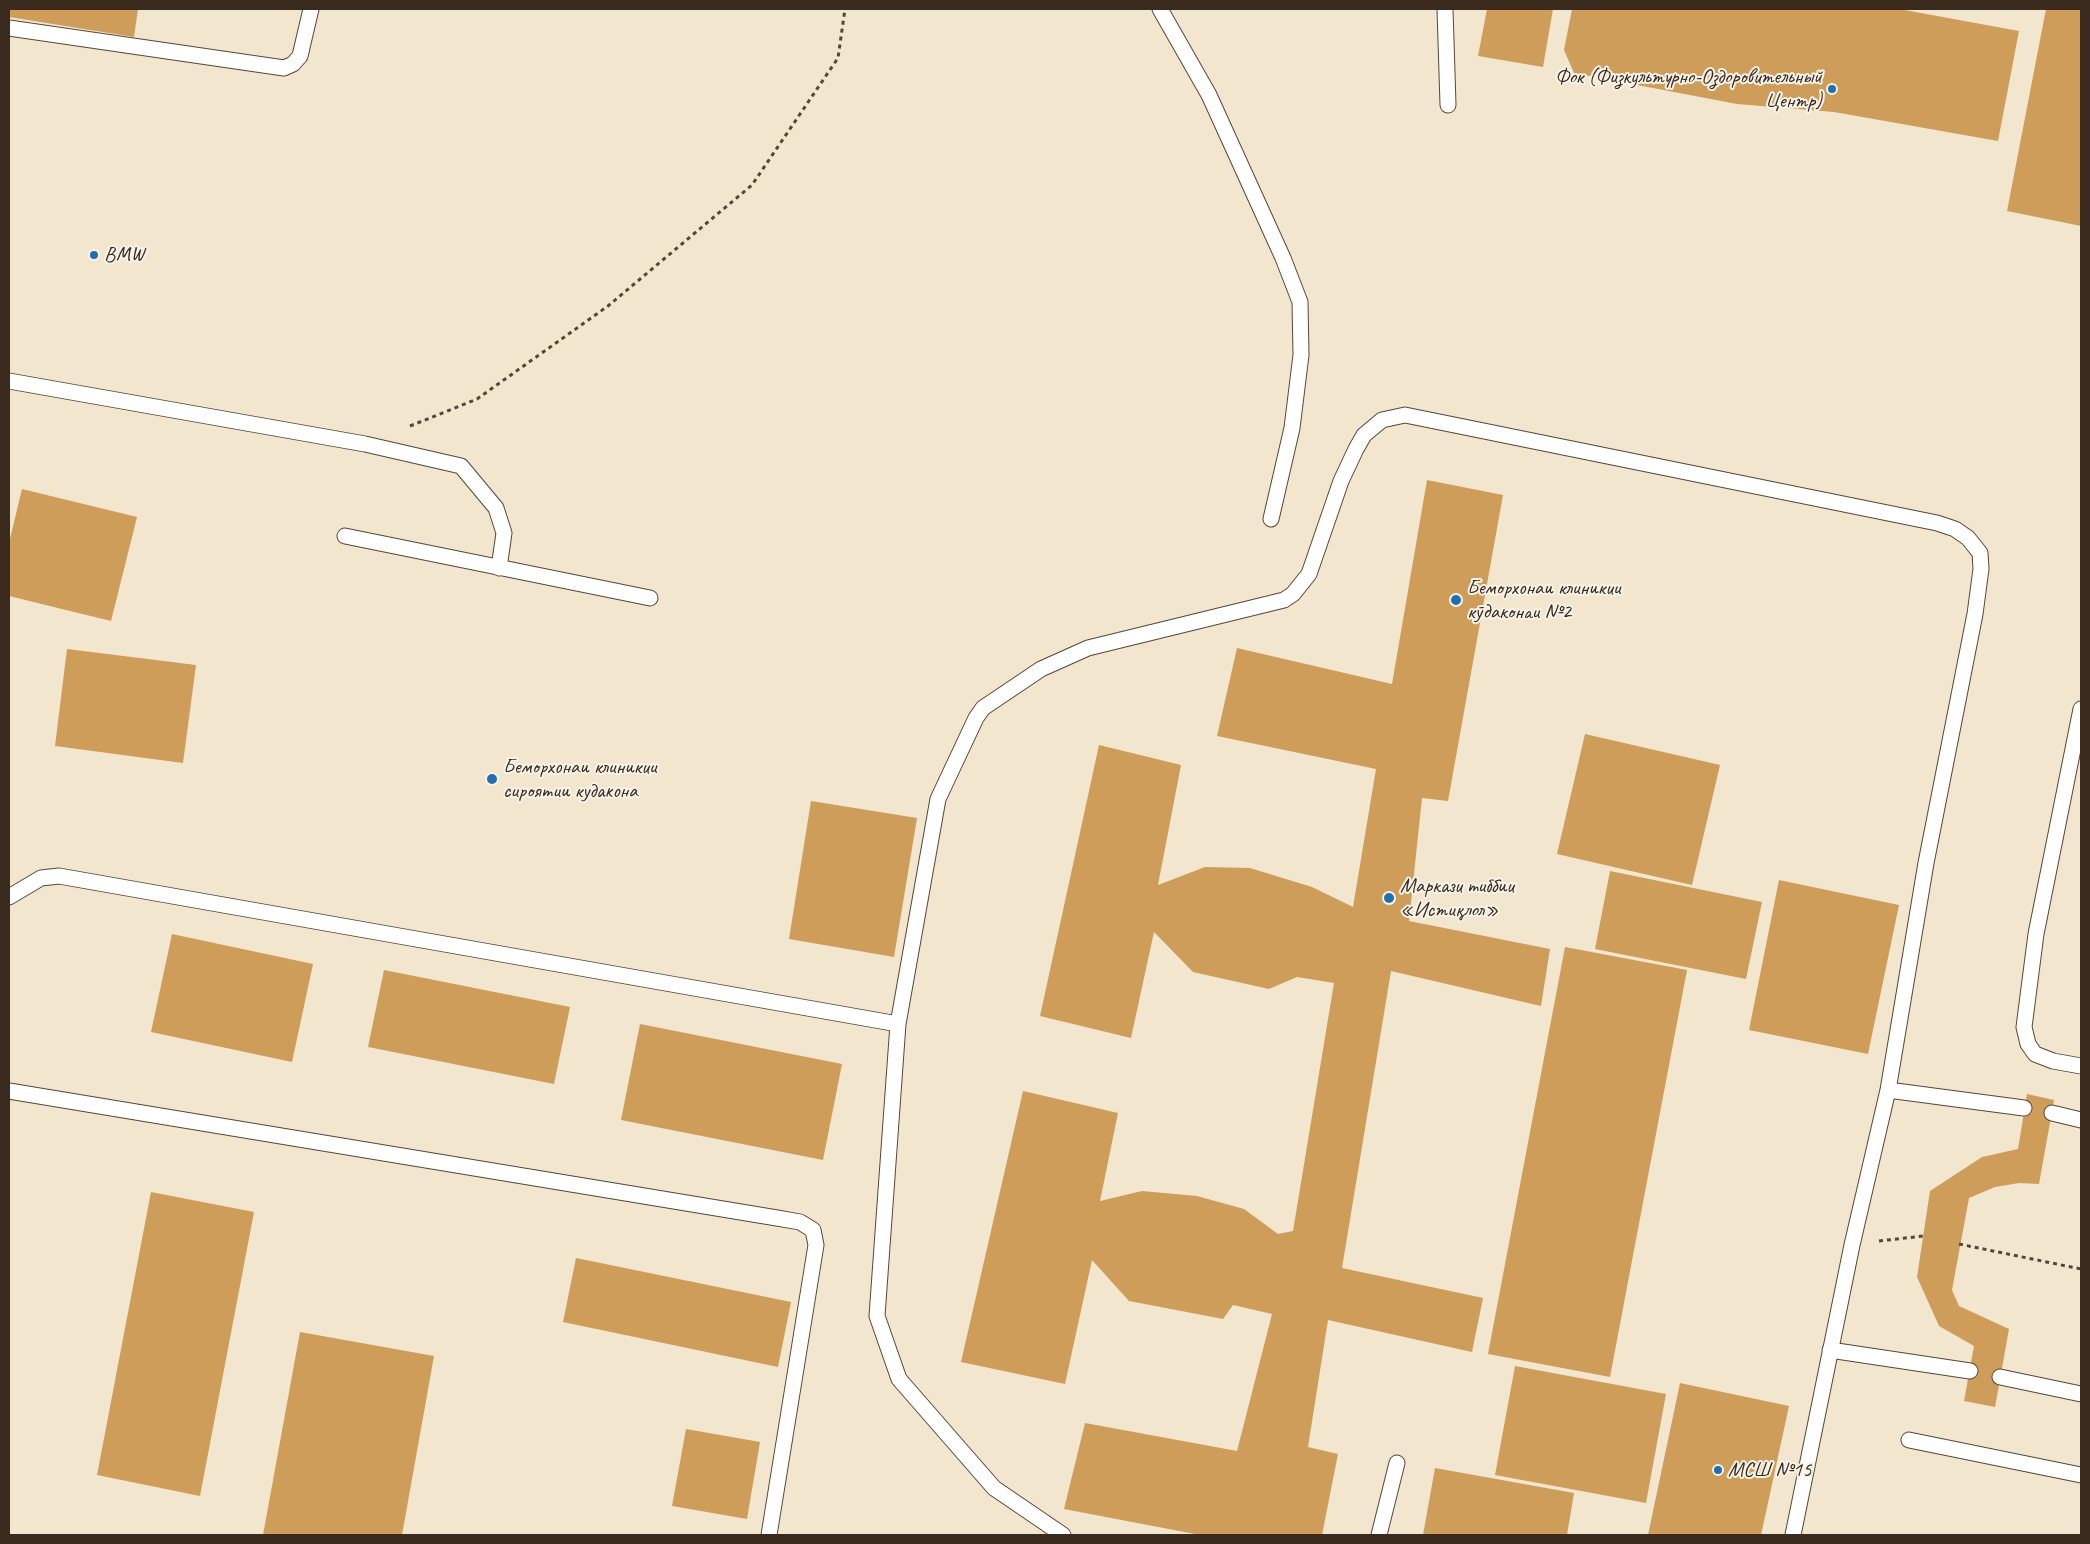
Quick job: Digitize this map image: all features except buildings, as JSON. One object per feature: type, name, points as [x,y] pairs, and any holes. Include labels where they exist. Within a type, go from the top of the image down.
[{"type":"lane","points":[[9,28],[284,68],[293,64],[300,56],[311,9]]},
{"type":"lane","points":[[1160,9],[1209,95],[1283,258],[1300,302],[1301,355],[1293,419],[1271,519]]},
{"type":"lane","points":[[1445,9],[1448,105]]},
{"type":"lane","points":[[9,381],[366,444],[461,466],[496,508],[504,533],[499,568]]},
{"type":"lane","points":[[1063,1535],[994,1488],[899,1379],[877,1316],[898,1024],[938,799],[976,718],[983,708],[1041,669],[1088,648],[1284,600],[1294,594],[1309,574],[1341,481],[1364,435],[1382,420],[1404,415],[1937,523],[1955,529],[1968,538],[1980,553],[1981,569],[1975,614],[1926,863],[1888,1090],[1852,1245],[1793,1535]]},
{"type":"lane","points":[[345,536],[650,598]]},
{"type":"lane","points":[[2081,709],[2036,934],[2024,1027],[2028,1044],[2035,1054],[2053,1061],[2081,1066]]},
{"type":"lane","points":[[9,897],[41,878],[59,876],[898,1024]]},
{"type":"lane","points":[[1888,1090],[2024,1108]]},
{"type":"lane","points":[[9,1092],[800,1222],[813,1230],[816,1245],[769,1535]]},
{"type":"lane","points":[[2052,1113],[2081,1120]]},
{"type":"lane","points":[[1830,1350],[1970,1371]]},
{"type":"lane","points":[[2000,1377],[2081,1394]]},
{"type":"lane","points":[[1909,1440],[2081,1475]]},
{"type":"lane","points":[[1379,1535],[1397,1463]]},
{"type":"path","points":[[408,427],[477,399],[608,306],[752,185],[838,58],[845,9]]},
{"type":"path","points":[[1852,1245],[1923,1236]]},
{"type":"path","points":[[1959,1244],[2081,1269]]},
{"type":"place","name":"Фок (Физкультурно-Оздоровительный Центр)","points":[[1832,89]]},
{"type":"place","name":"BMW","points":[[94,255]]},
{"type":"place","name":"Беморхонаи клиникии кӯдаконаи №2","points":[[1456,600]]},
{"type":"place","name":"Беморхонаи клиникии сироятии кудакона","points":[[492,779]]},
{"type":"place","name":"Маркази тиббии «Истиқлол»","points":[[1389,898]]},
{"type":"place","name":"МСШ №15","points":[[1718,1470]]}]
